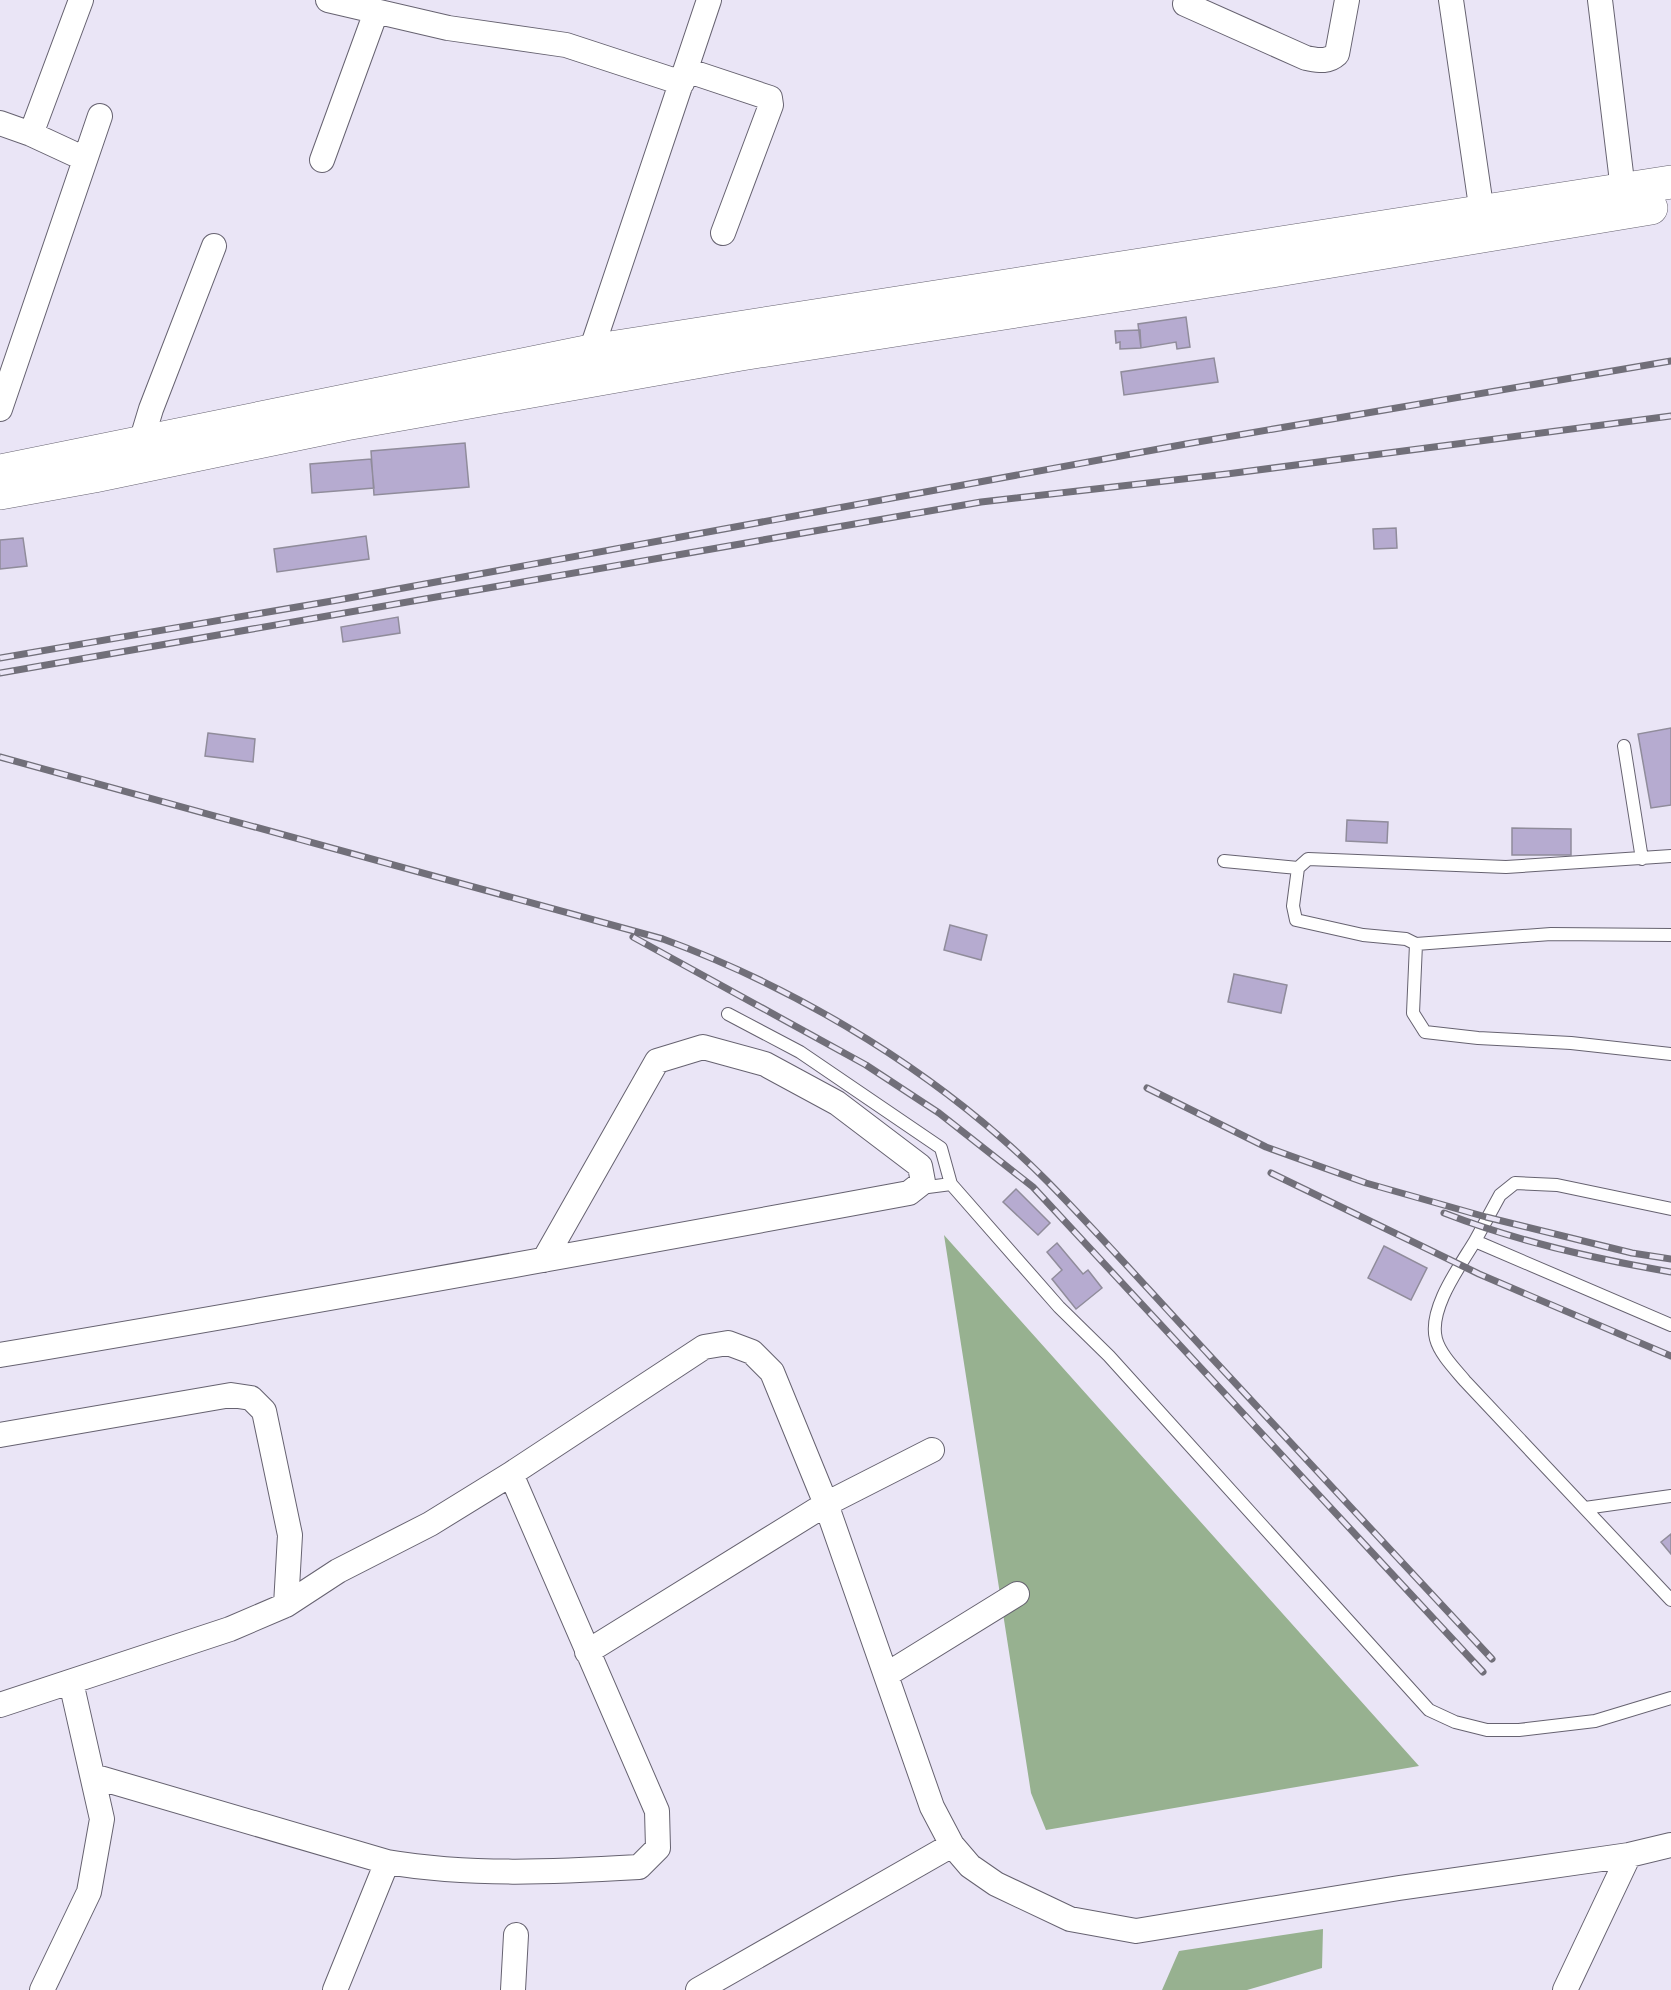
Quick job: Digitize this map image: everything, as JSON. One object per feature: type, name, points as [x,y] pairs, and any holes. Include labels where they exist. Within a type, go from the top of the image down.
[{"type":"street","points":[[32,134],[81,0]]},
{"type":"street","points":[[328,0],[448,28],[566,45],[770,98],[771,105],[723,233]]},
{"type":"street","points":[[592,366],[709,0]]},
{"type":"street","points":[[1185,4],[1306,58],[1321,61],[1331,59],[1337,54],[1347,0]]},
{"type":"street","points":[[1451,0],[1482,213]]},
{"type":"street","points":[[1600,0],[1623,190]]},
{"type":"street","points":[[322,160],[376,12]]},
{"type":"street","points":[[0,409],[100,116]]},
{"type":"street","points":[[0,123],[32,134],[85,159]]},
{"type":"street","points":[[0,471],[142,454],[345,424],[592,366],[1671,182]]},
{"type":"street","points":[[592,366],[741,354],[1241,276],[1671,205]]},
{"type":"street","points":[[142,454],[151,409],[214,246]]},
{"type":"street","points":[[0,493],[142,454]]},
{"type":"street","points":[[0,1355],[544,1260],[909,1193],[923,1182],[920,1166],[837,1104],[765,1064],[703,1047],[657,1061],[544,1260]]},
{"type":"street","points":[[0,1705],[230,1629],[286,1605],[338,1571],[430,1524],[511,1474],[704,1347],[728,1343],[752,1352],[772,1372],[826,1504],[933,1807],[952,1845],[970,1866],[996,1884],[1070,1920],[1136,1931],[1399,1888],[1629,1855],[1671,1845]]},
{"type":"street","points":[[0,1435],[231,1395],[251,1398],[264,1411],[286,1508],[290,1535],[286,1605]]},
{"type":"street","points":[[587,1653],[826,1504],[932,1450]]},
{"type":"street","points":[[93,1776],[387,1862],[424,1868],[522,1874],[639,1867],[658,1848],[657,1810],[511,1474]]},
{"type":"street","points":[[886,1675],[1017,1594]]},
{"type":"street","points":[[42,1990],[89,1892],[102,1819],[71,1682]]},
{"type":"street","points":[[698,1990],[952,1845]]},
{"type":"street","points":[[1565,1990],[1629,1855]]},
{"type":"street","points":[[335,1990],[387,1862]]},
{"type":"street","points":[[513,1990],[516,1935]]},
{"type":"lane","points":[[1624,746],[1642,859]]},
{"type":"lane","points":[[1671,856],[1506,867],[1308,859],[1298,868],[1293,906],[1296,920],[1363,935],[1406,939],[1416,944],[1551,934],[1671,935]]},
{"type":"lane","points":[[1224,861],[1298,868]]},
{"type":"lane","points":[[1416,944],[1413,1013],[1425,1032],[1478,1038],[1571,1042],[1671,1054]]},
{"type":"lane","points":[[728,1014],[800,1052],[941,1148],[951,1184],[1059,1307],[1108,1356],[1429,1710],[1455,1722],[1487,1730],[1519,1730],[1595,1721],[1671,1698]]},
{"type":"lane","points":[[923,1182],[928,1187],[951,1184]]},
{"type":"lane","points":[[1671,1209],[1557,1185],[1515,1183],[1500,1195],[1449,1282],[1435,1321],[1436,1339],[1446,1358],[1465,1381],[1671,1600]]},
{"type":"lane","points":[[1475,1241],[1671,1325]]},
{"type":"lane","points":[[1585,1508],[1671,1496]]},
{"type":"green space","points":[[944,1235],[1419,1766],[1046,1830],[1031,1793]]},
{"type":"green space","points":[[1323,1929],[1322,1968],[1247,1990],[1162,1990],[1179,1951]]},
{"type":"building","points":[[1186,317],[1190,347],[1177,349],[1176,342],[1141,348],[1138,324]]},
{"type":"building","points":[[1140,330],[1141,348],[1120,349],[1120,342],[1116,343],[1115,331]]},
{"type":"building","points":[[1214,358],[1218,382],[1124,395],[1121,372]]},
{"type":"building","points":[[465,443],[469,487],[374,495],[371,451]]},
{"type":"building","points":[[371,459],[374,488],[312,493],[310,464]]},
{"type":"building","points":[[1396,528],[1397,548],[1374,549],[1373,529]]},
{"type":"building","points":[[366,536],[369,559],[277,572],[274,549]]},
{"type":"building","points":[[23,538],[27,566],[0,569],[0,540]]},
{"type":"building","points":[[398,617],[400,633],[343,642],[341,627]]},
{"type":"building","points":[[1671,728],[1671,805],[1651,808],[1638,734]]},
{"type":"building","points":[[208,733],[255,739],[253,762],[205,756]]},
{"type":"building","points":[[1347,820],[1388,822],[1387,843],[1346,841]]},
{"type":"building","points":[[1512,828],[1571,829],[1571,855],[1512,855]]},
{"type":"building","points":[[950,925],[987,935],[981,960],[944,950]]},
{"type":"building","points":[[1234,974],[1287,985],[1281,1013],[1228,1002]]},
{"type":"building","points":[[1016,1189],[1050,1223],[1038,1235],[1003,1202]]},
{"type":"building","points":[[1057,1243],[1083,1274],[1088,1270],[1102,1288],[1076,1309],[1052,1279],[1062,1270],[1047,1252]]},
{"type":"building","points":[[1384,1246],[1427,1268],[1411,1300],[1368,1278]]},
{"type":"building","points":[[1671,1534],[1671,1554],[1661,1542]]},
{"type":"railway","points":[[0,658],[338,600],[1186,444],[1671,361]]},
{"type":"railway","points":[[0,673],[981,502],[1227,474],[1671,416]]},
{"type":"railway","points":[[0,757],[663,939],[767,984],[818,1010],[868,1040],[963,1106],[1047,1181],[1492,1659]]},
{"type":"railway","points":[[633,937],[866,1065],[939,1113],[1033,1187],[1483,1672]]},
{"type":"railway","points":[[1147,1088],[1266,1147],[1366,1183],[1486,1217],[1632,1253],[1671,1259]]},
{"type":"railway","points":[[1271,1173],[1479,1274],[1671,1356]]},
{"type":"railway","points":[[1444,1213],[1556,1248],[1671,1272]]}]
